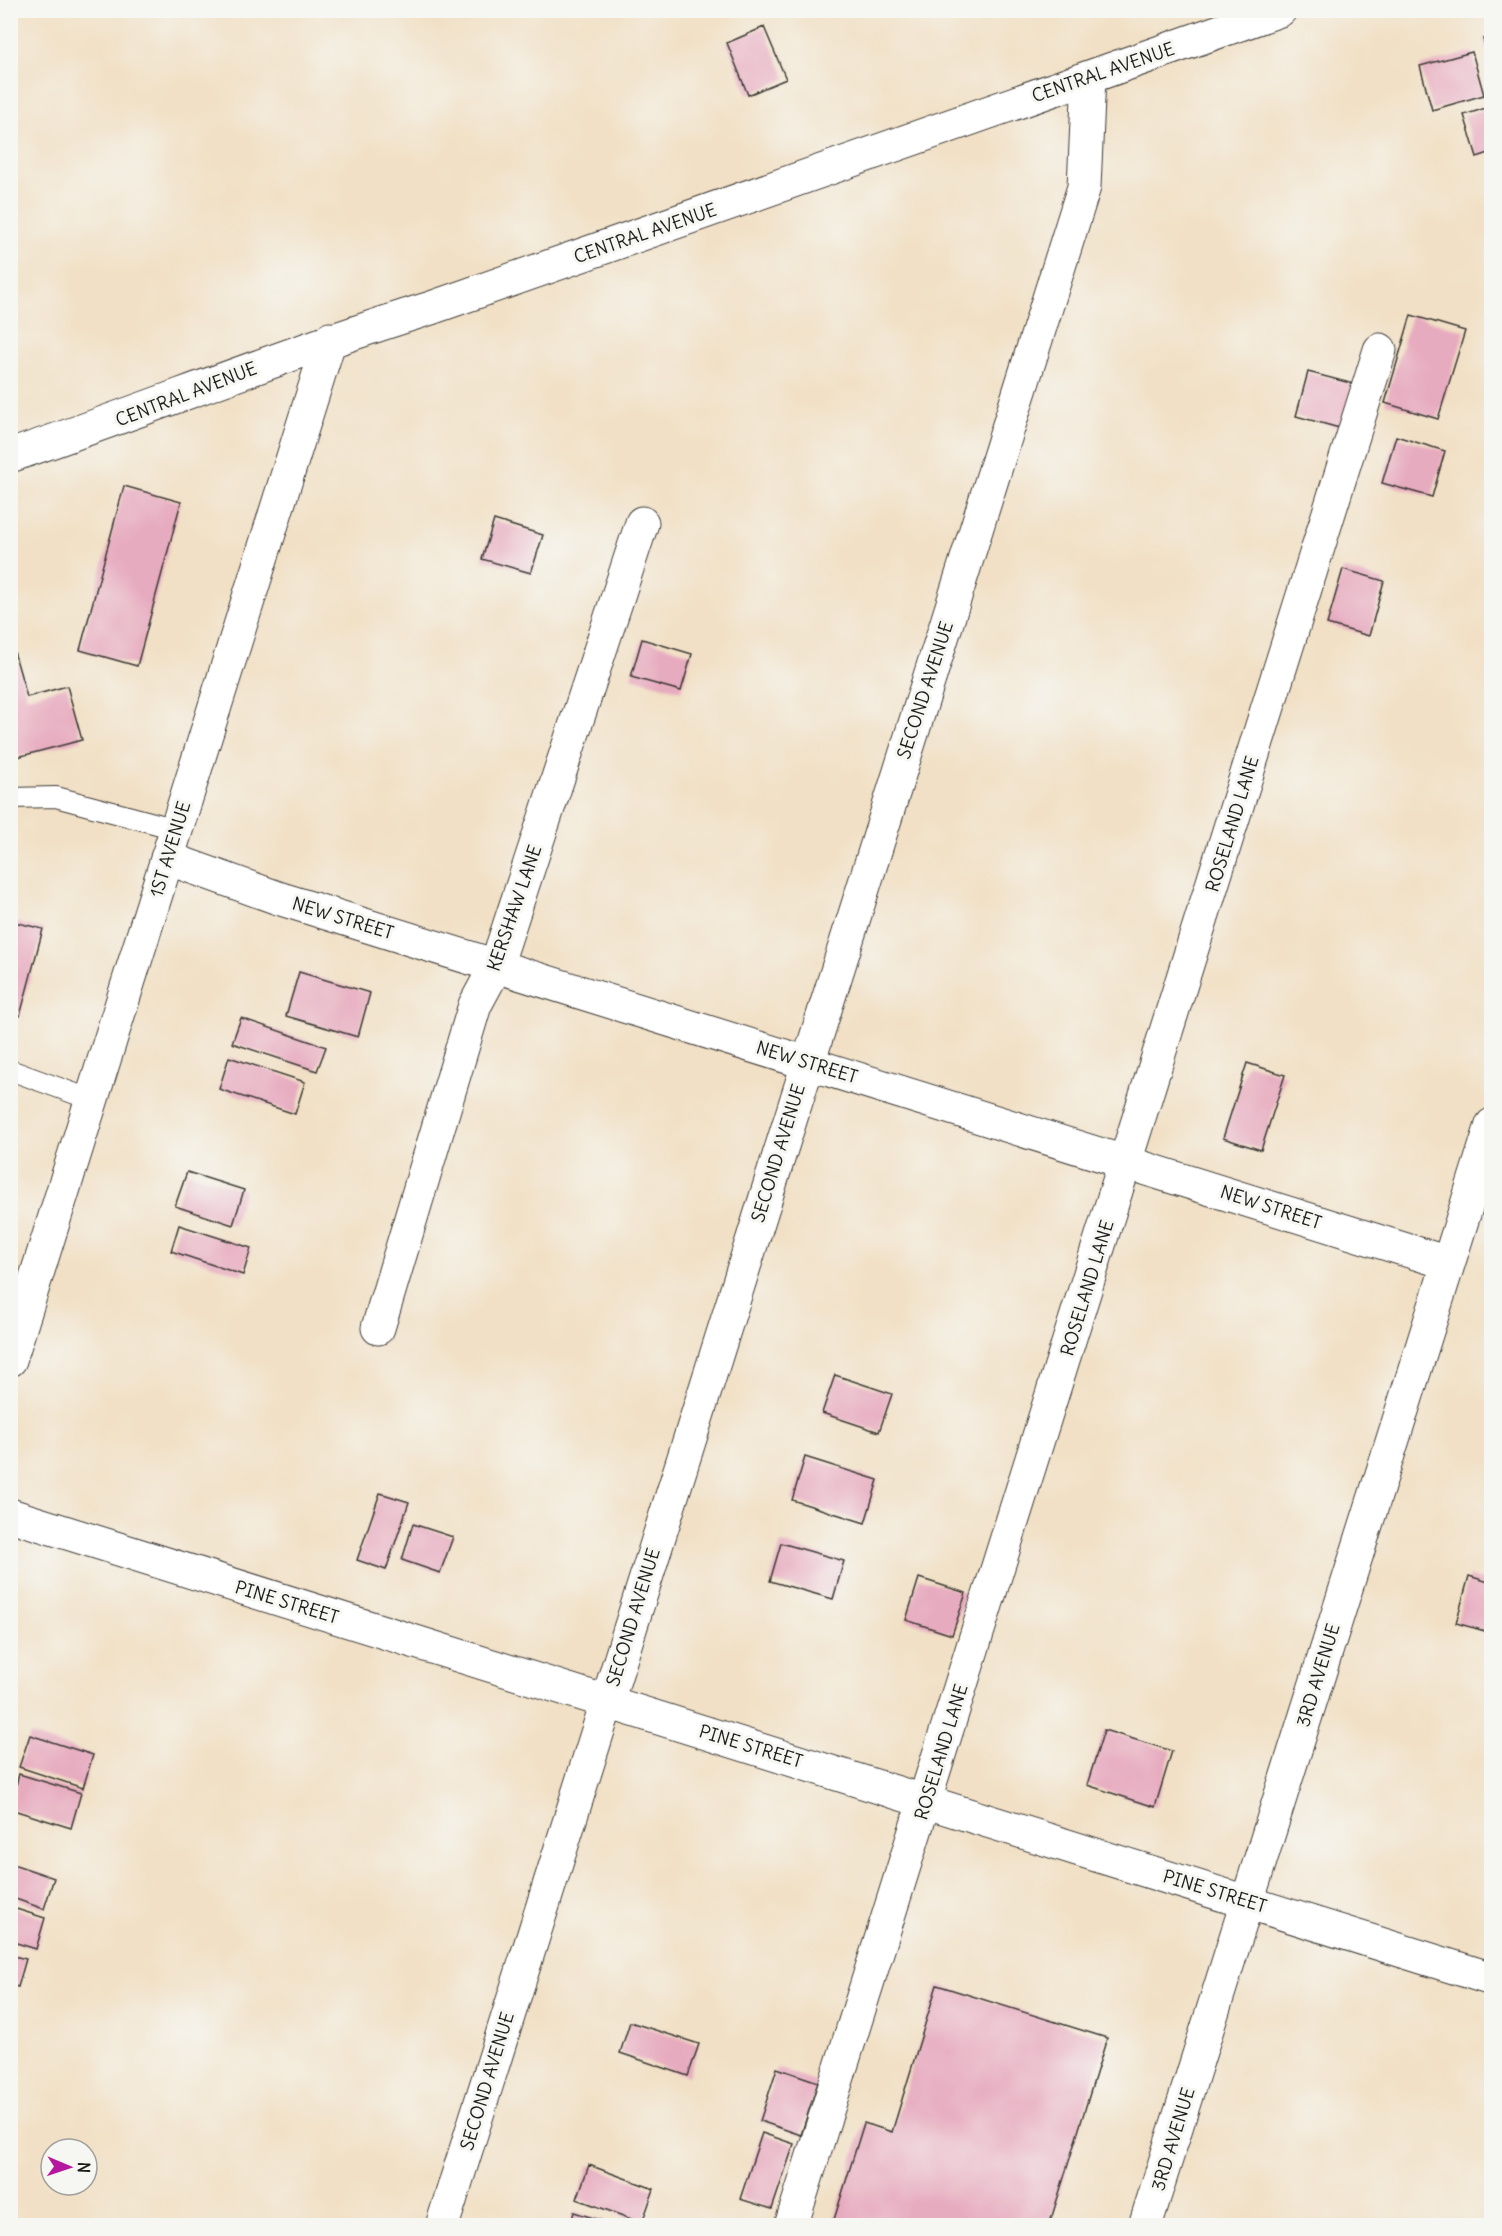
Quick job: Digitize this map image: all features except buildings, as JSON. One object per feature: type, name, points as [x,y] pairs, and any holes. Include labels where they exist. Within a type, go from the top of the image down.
[{"type":"street","name":"CENTRAL AVENUE","points":[[10,456],[126,417],[330,339],[431,308],[1280,10]]},
{"type":"street","name":"SECOND AVENUE","points":[[442,2226],[1084,187],[1089,77]]},
{"type":"street","name":"1ST AVENUE","points":[[10,1360],[330,339]]},
{"type":"street","name":"ROSELAND LANE","points":[[791,2226],[1380,350]]},
{"type":"street","name":"KERSHAW LANE","points":[[378,1328],[475,1005],[496,966],[642,523]]},
{"type":"street","name":"NEW STREET","points":[[171,844],[278,898],[1448,1263]]},
{"type":"street","name":"3RD AVENUE","points":[[1145,2226],[1491,1125]]},
{"type":"street","name":"PINE STREET","points":[[10,1515],[1491,1979]]},
{"type":"lane","points":[[10,798],[56,797],[171,844]]},
{"type":"lane","points":[[10,1070],[92,1100]]}]
